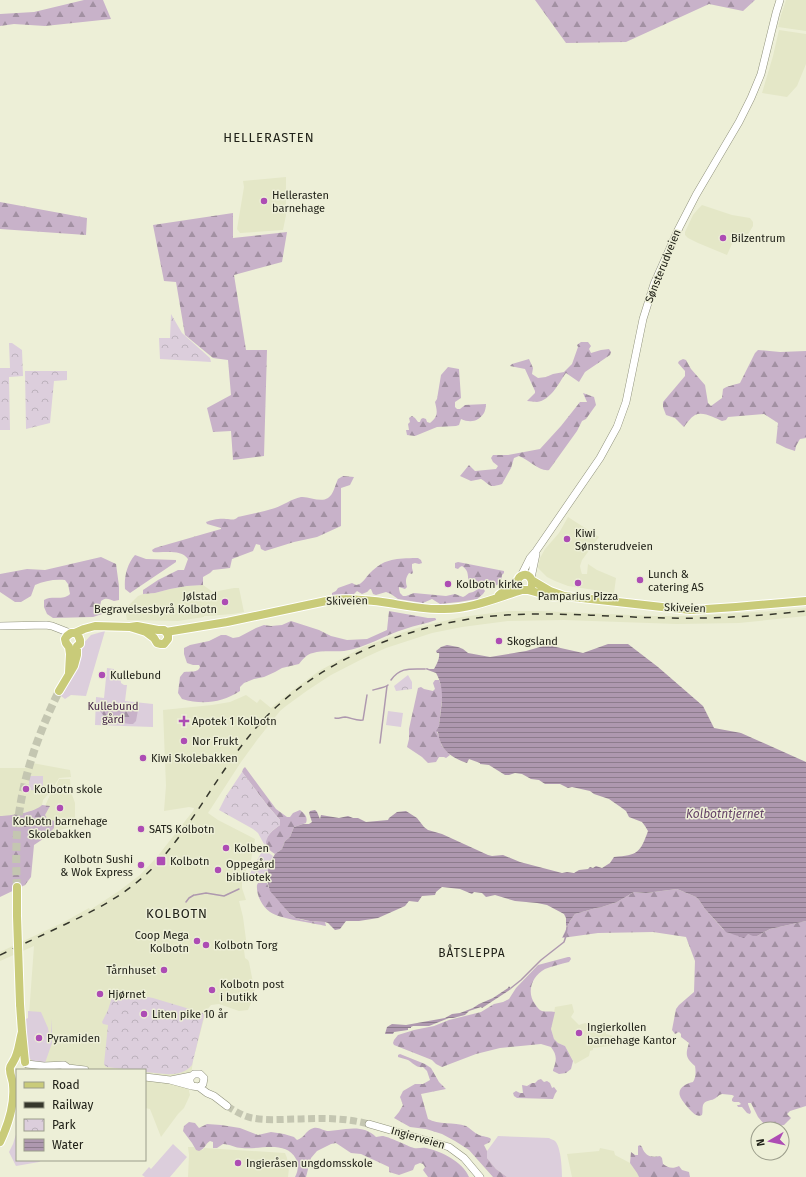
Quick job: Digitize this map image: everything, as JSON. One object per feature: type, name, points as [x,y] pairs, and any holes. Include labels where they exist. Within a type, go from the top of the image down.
[{"type":"main road","name":"Sønsterudveien","points":[[519,578],[530,558],[600,458],[617,427],[626,402],[643,319],[654,284],[679,228],[696,195],[752,98],[761,74],[780,0]]},
{"type":"main road","name":"Sønsterudveien","points":[[532,579],[536,551]]},
{"type":"main road","points":[[526,575],[532,579],[532,587],[525,590],[518,586],[519,578],[526,575]]},
{"type":"main road","name":"Skiveien","points":[[493,599],[519,578]]},
{"type":"main road","name":"Skiveien","points":[[532,579],[550,591],[564,596]]},
{"type":"main road","name":"Skiveien","points":[[164,634],[176,635],[200,627],[331,600],[346,599],[428,609],[443,609],[469,606],[525,590],[554,597],[564,596],[691,610],[736,608],[806,600]]},
{"type":"main road","points":[[0,626],[52,626],[73,640]]},
{"type":"main road","points":[[59,691],[69,673],[73,640],[88,628],[95,626],[137,626],[164,634]]},
{"type":"main road","points":[[130,627],[146,632],[154,638],[156,642],[161,644],[166,643],[164,634]]},
{"type":"main road","points":[[154,638],[155,633],[164,634]]},
{"type":"main road","points":[[17,887],[20,1004],[22,1032],[27,1065]]},
{"type":"main road","points":[[13,1105],[14,1079],[9,1071],[17,1052],[22,1032]]},
{"type":"main road","points":[[13,1062],[19,1060],[27,1065],[64,1065],[68,1068]]},
{"type":"main road","points":[[64,1069],[76,1069]]},
{"type":"main road","points":[[170,1080],[191,1076],[196,1073],[203,1077],[198,1085]]},
{"type":"main road","points":[[191,1076],[190,1082],[198,1085],[227,1106]]},
{"type":"main road","points":[[146,1077],[198,1085]]},
{"type":"main road","points":[[0,1142],[16,1100]]},
{"type":"main road","name":"Ingierveien","points":[[369,1124],[449,1147],[464,1158],[480,1177]]},
{"type":"shaded area","points":[[786,0],[806,0],[806,31],[778,27]]},
{"type":"shaded area","points":[[779,30],[806,34],[806,64],[797,86],[787,97],[762,93]]},
{"type":"shaded area","name":"Hellerasten barnehage","points":[[286,177],[286,215],[283,230],[240,233],[237,229],[244,187],[243,181]]},
{"type":"shaded area","points":[[702,205],[732,215],[750,218],[753,222],[753,226],[747,236],[736,235],[727,255],[698,243],[685,235],[693,215]]},
{"type":"shaded area","points":[[568,517],[599,537],[582,560],[580,566],[582,574],[587,574],[588,564],[597,570],[616,578],[614,593],[568,586],[547,577],[538,568],[540,558],[545,549],[559,533]]},
{"type":"shaded area","points":[[203,585],[213,592],[239,588],[244,612],[204,616],[178,621],[127,620],[124,606],[127,607],[138,596],[187,586]]},
{"type":"shaded area","points":[[806,608],[806,616],[739,623],[677,624],[564,620],[508,621],[462,627],[432,633],[386,648],[331,675],[280,711],[241,762],[208,813],[218,820],[255,839],[251,860],[242,879],[242,888],[246,900],[239,901],[247,947],[244,950],[245,958],[249,962],[255,993],[248,1010],[239,1011],[219,1004],[211,1005],[206,1011],[193,1060],[189,1091],[190,1095],[184,1108],[161,1137],[150,1109],[146,1108],[146,1069],[25,1069],[34,946],[0,961],[0,952],[64,922],[89,908],[90,910],[119,891],[140,875],[157,857],[193,811],[194,808],[189,807],[164,811],[166,786],[163,710],[230,702],[246,695],[257,703],[260,699],[271,708],[319,671],[363,647],[407,631],[462,617],[508,611],[691,616]]},
{"type":"shaded area","name":"Kolbotn skole","points":[[27,762],[70,770],[71,777],[59,778],[38,809],[11,816],[0,816],[0,768],[26,768]]},
{"type":"shaded area","name":"Kolbotn barnehage Skolebakken","points":[[59,779],[70,779],[71,792],[75,803],[75,818],[71,827],[57,831],[57,834],[48,835],[41,815]]},
{"type":"shaded area","name":"Ingierkollen barnehage Kantor","points":[[572,1004],[574,1012],[571,1017],[579,1025],[585,1023],[604,1029],[606,1034],[613,1036],[609,1046],[593,1048],[593,1050],[590,1051],[589,1056],[575,1064],[565,1046],[558,1043],[554,1039],[551,1029],[555,1007]]},
{"type":"shaded area","name":"Ingieråsen ungdomsskole","points":[[188,1147],[194,1147],[196,1150],[203,1150],[204,1148],[285,1153],[289,1168],[288,1177],[188,1177]]},
{"type":"shaded area","points":[[600,1148],[614,1151],[615,1155],[630,1163],[639,1177],[572,1177],[567,1154],[599,1151]]},
{"type":"green space","points":[[84,0],[103,0],[111,19],[45,26],[14,24],[0,26],[0,14],[34,12]]},
{"type":"green space","points":[[535,0],[755,0],[743,11],[709,4],[626,42],[566,43]]},
{"type":"green space","points":[[0,202],[87,218],[86,235],[0,229]]},
{"type":"green space","points":[[233,213],[233,238],[287,232],[282,262],[234,275],[246,350],[267,350],[264,456],[233,460],[231,431],[213,432],[207,408],[231,395],[228,360],[213,358],[185,335],[176,282],[164,281],[153,225]]},
{"type":"green space","points":[[171,314],[182,333],[210,358],[211,362],[160,359],[159,338],[170,338]]},
{"type":"green space","points":[[581,342],[588,342],[591,346],[589,349],[591,353],[609,349],[611,352],[610,355],[585,372],[579,382],[566,373],[554,391],[542,401],[527,401],[535,393],[535,391],[525,369],[510,366],[529,359],[533,368],[532,374],[538,378],[564,372],[572,364],[578,347],[577,345]]},
{"type":"green space","points":[[9,343],[12,343],[22,350],[23,376],[9,377],[10,430],[0,430],[0,368],[10,368]]},
{"type":"green space","points":[[758,350],[780,352],[806,351],[806,438],[800,439],[795,451],[776,443],[778,423],[764,414],[728,417],[726,420],[722,421],[709,415],[698,414],[695,415],[684,427],[675,418],[666,415],[663,402],[685,376],[685,371],[678,363],[679,361],[683,359],[686,360],[691,369],[705,385],[708,403],[711,406],[722,398],[723,389],[740,383]]},
{"type":"green space","points":[[448,367],[459,369],[461,398],[455,402],[455,407],[460,409],[465,405],[486,404],[484,413],[474,421],[461,419],[459,425],[456,426],[437,427],[415,436],[407,435],[406,430],[409,430],[409,418],[412,416],[418,422],[420,422],[423,418],[430,423],[435,418],[437,411],[435,402],[437,399],[441,375]]},
{"type":"green space","points":[[25,371],[67,371],[67,380],[54,381],[50,423],[26,429]]},
{"type":"green space","points":[[583,393],[594,397],[596,405],[586,419],[582,421],[577,431],[549,470],[542,469],[519,456],[514,458],[511,468],[502,484],[492,486],[481,479],[471,481],[460,476],[469,465],[475,471],[496,469],[498,466],[491,458],[493,455],[508,455],[540,449],[580,402],[587,402]]},
{"type":"green space","points":[[343,476],[354,477],[350,485],[341,488],[341,526],[317,537],[265,551],[261,549],[260,545],[256,544],[253,551],[232,559],[230,568],[213,570],[203,577],[203,585],[187,586],[143,594],[143,590],[158,580],[178,570],[184,570],[188,559],[181,554],[172,552],[153,552],[152,550],[155,548],[221,529],[207,524],[206,522],[221,519],[234,519],[261,512],[301,497],[318,500],[328,498],[332,494],[338,479]]},
{"type":"green space","points":[[135,555],[146,559],[176,560],[176,562],[130,593],[125,589],[125,580],[128,567]]},
{"type":"green space","points":[[101,557],[116,564],[119,586],[119,600],[114,601],[106,599],[101,601],[100,607],[108,612],[93,617],[53,618],[47,614],[44,607],[44,600],[64,597],[70,594],[68,584],[65,580],[42,582],[35,585],[31,596],[21,602],[15,602],[0,592],[0,574],[27,569],[45,570]]},
{"type":"green space","points":[[418,558],[422,563],[412,564],[413,572],[412,574],[409,573],[407,576],[407,587],[405,589],[399,587],[400,593],[403,596],[414,593],[446,596],[455,594],[463,597],[482,587],[485,591],[477,599],[440,604],[432,599],[423,603],[398,599],[386,592],[376,595],[373,594],[371,589],[362,594],[357,591],[354,594],[332,595],[332,593],[338,588],[352,583],[356,585],[360,583],[375,568],[384,562],[394,559]]},
{"type":"green space","points":[[458,562],[504,571],[501,582],[492,587],[486,586],[484,582],[469,585],[468,574],[465,568],[462,566],[458,569],[455,568],[455,563]]},
{"type":"green space","points":[[389,611],[435,618],[436,620],[413,626],[352,649],[311,654],[305,657],[299,664],[282,668],[264,677],[244,683],[240,687],[240,691],[226,698],[212,702],[197,702],[182,699],[178,693],[180,677],[184,672],[196,671],[200,667],[199,665],[187,663],[184,648],[190,645],[209,641],[221,635],[226,635],[233,638],[239,637],[264,625],[282,625],[291,621],[319,630],[331,636],[347,640],[367,639],[387,630]]},
{"type":"green space","points":[[105,631],[86,696],[71,695],[65,699],[61,696],[78,662],[82,645],[91,635]]},
{"type":"green space","name":"Kullebund gård","points":[[107,668],[117,671],[117,675],[120,675],[121,683],[127,685],[125,701],[153,704],[153,727],[95,725],[96,697],[104,698]]},
{"type":"green space","points":[[408,675],[412,682],[412,689],[396,691],[394,686]]},
{"type":"green space","points":[[435,680],[439,680],[443,691],[439,726],[437,731],[442,746],[450,755],[446,758],[439,757],[436,762],[428,763],[407,747],[409,729],[418,688],[421,687],[433,691],[435,689],[433,683]]},
{"type":"green space","points":[[105,704],[113,707],[130,707],[138,710],[136,721],[133,724],[128,724],[108,719],[99,708],[101,705]]},
{"type":"green space","points":[[388,711],[403,713],[401,727],[386,725]]},
{"type":"green space","points":[[245,767],[276,809],[287,817],[290,817],[293,813],[300,810],[305,814],[307,821],[306,823],[294,827],[290,837],[285,841],[282,849],[275,854],[267,847],[266,839],[271,832],[280,825],[280,820],[242,772]]},
{"type":"green space","points":[[242,772],[280,820],[280,825],[270,834],[265,846],[258,833],[253,829],[219,810],[226,796]]},
{"type":"green space","points":[[29,776],[43,776],[43,791],[29,790]]},
{"type":"green space","points":[[42,805],[50,806],[45,815],[47,818],[54,821],[54,828],[46,837],[34,845],[31,877],[25,885],[0,897],[0,816],[29,812]]},
{"type":"green space","points":[[264,847],[266,851],[273,856],[266,877],[249,878],[251,872]]},
{"type":"green space","points":[[258,883],[267,883],[273,894],[293,916],[306,920],[325,922],[326,926],[289,919],[270,912],[262,903],[259,896],[257,889]]},
{"type":"green space","points":[[677,889],[696,897],[723,929],[738,936],[748,934],[757,936],[770,929],[806,921],[806,1106],[790,1111],[787,1114],[791,1118],[788,1121],[761,1121],[751,1103],[748,1103],[751,1112],[750,1114],[747,1113],[742,1107],[738,1107],[737,1105],[741,1104],[739,1102],[732,1101],[734,1096],[722,1094],[705,1102],[702,1115],[699,1116],[692,1112],[681,1098],[679,1093],[681,1088],[688,1083],[693,1082],[696,1072],[695,1066],[687,1056],[689,1043],[681,1037],[679,1032],[675,1034],[672,1030],[676,1009],[694,992],[695,961],[686,937],[653,932],[598,933],[562,938],[575,914],[617,902],[634,892],[646,893]]},
{"type":"green space","points":[[568,957],[571,959],[569,962],[545,969],[540,972],[534,980],[531,989],[532,999],[541,1011],[555,1012],[551,1029],[554,1039],[558,1043],[565,1046],[573,1061],[571,1069],[566,1073],[559,1074],[553,1071],[556,1060],[555,1055],[551,1047],[541,1044],[500,1048],[476,1054],[442,1067],[432,1060],[394,1045],[393,1043],[398,1035],[481,1012],[494,1004],[503,1002],[509,999],[516,988],[538,965]]},
{"type":"green space","points":[[114,991],[153,998],[203,1013],[204,1016],[192,1065],[176,1074],[146,1072],[146,1069],[106,1067],[104,1064],[108,1025],[103,1024],[102,1022],[108,1010]]},
{"type":"green space","name":"Pyramiden","points":[[28,1011],[41,1012],[49,1033],[51,1032],[52,1019],[52,1043],[45,1063],[33,1061],[27,1057],[26,1019],[28,1018]]},
{"type":"green space","points":[[400,1054],[431,1068],[439,1082],[446,1089],[421,1094],[428,1119],[436,1122],[466,1126],[481,1136],[490,1138],[490,1142],[484,1145],[487,1151],[487,1158],[496,1169],[507,1177],[493,1177],[469,1150],[442,1134],[426,1129],[410,1127],[394,1118],[403,1105],[400,1097],[403,1091],[415,1084],[423,1084],[430,1080],[427,1071],[423,1067],[416,1066],[408,1060],[398,1057]]},
{"type":"green space","points":[[541,1079],[544,1082],[547,1081],[550,1083],[552,1088],[554,1087],[557,1091],[553,1099],[517,1098],[514,1096],[513,1093],[516,1091],[523,1093],[522,1085],[527,1086]]},
{"type":"green space","points":[[189,1122],[195,1123],[199,1128],[207,1124],[221,1125],[240,1128],[258,1135],[271,1132],[284,1134],[294,1137],[297,1140],[313,1128],[329,1131],[353,1128],[363,1129],[372,1133],[376,1137],[385,1136],[414,1148],[426,1148],[445,1155],[457,1162],[469,1177],[428,1177],[423,1170],[425,1167],[420,1163],[415,1165],[413,1170],[399,1175],[389,1172],[389,1167],[361,1154],[351,1153],[336,1143],[317,1151],[311,1158],[306,1177],[295,1177],[298,1168],[296,1159],[292,1153],[279,1148],[242,1148],[223,1144],[217,1148],[213,1148],[213,1142],[210,1141],[201,1150],[196,1150],[183,1131],[184,1126]]},
{"type":"green space","points":[[16,1134],[16,1161],[40,1161],[16,1166],[9,1152]]},
{"type":"green space","points":[[498,1136],[549,1138],[554,1141],[557,1144],[560,1153],[562,1177],[507,1177],[496,1169],[487,1158],[487,1151]]},
{"type":"green space","points":[[173,1144],[187,1157],[170,1177],[145,1177],[142,1175],[149,1167],[151,1169]]},
{"type":"green space","points":[[640,1145],[647,1154],[654,1157],[660,1156],[663,1164],[669,1167],[673,1168],[679,1166],[682,1170],[689,1172],[690,1177],[639,1177],[630,1163],[631,1152],[638,1155],[638,1146]]},
{"type":"water","name":"Kolbotntjernet","points":[[608,644],[628,644],[658,667],[703,706],[714,728],[741,733],[806,762],[806,921],[770,929],[757,936],[748,934],[744,938],[726,932],[696,897],[677,889],[646,893],[634,892],[617,902],[575,914],[567,927],[564,914],[547,905],[515,901],[495,895],[486,897],[482,893],[474,892],[472,894],[460,889],[442,887],[436,892],[435,895],[422,896],[418,902],[409,901],[405,906],[378,918],[359,921],[346,921],[340,929],[335,930],[325,922],[296,918],[290,914],[270,891],[266,877],[270,863],[275,854],[282,849],[285,841],[290,837],[294,827],[312,822],[309,813],[310,811],[315,810],[320,819],[321,815],[339,818],[348,816],[358,818],[366,822],[388,820],[397,812],[406,811],[417,818],[428,830],[442,834],[488,855],[503,855],[520,862],[562,873],[574,873],[579,870],[588,869],[590,867],[593,868],[596,866],[602,868],[610,863],[614,857],[637,852],[643,844],[648,831],[642,822],[629,817],[626,811],[609,799],[594,794],[590,791],[572,787],[568,788],[560,784],[545,784],[539,780],[531,779],[522,774],[515,773],[505,775],[489,765],[480,764],[469,759],[467,763],[452,756],[441,744],[438,732],[436,731],[439,726],[442,705],[441,686],[436,673],[425,669],[434,669],[439,657],[439,653],[436,651],[447,645],[458,647],[468,653],[490,657],[526,651],[547,645],[583,653]]},
{"type":"water","points":[[509,986],[511,989],[482,1008],[469,1011],[465,1015],[449,1018],[429,1026],[413,1026],[408,1028],[408,1030],[394,1032],[393,1034],[385,1034],[387,1027],[392,1024],[406,1025],[445,1018],[452,1014],[460,1013],[473,1008],[493,998]]},
{"type":"waterway","points":[[391,680],[402,671],[410,669],[425,669]]},
{"type":"waterway","points":[[373,690],[388,685]]},
{"type":"waterway","points":[[380,743],[387,686]]},
{"type":"waterway","points":[[335,718],[345,717],[363,720],[367,695]]},
{"type":"waterway","points":[[195,895],[206,893],[224,896],[239,889]]},
{"type":"waterway","points":[[186,902],[194,895]]},
{"type":"waterway","points":[[511,988],[541,960],[564,942],[567,927]]},
{"type":"tunnel","points":[[17,887],[17,832],[22,795],[37,742],[59,691]]},
{"type":"tunnel","points":[[227,1106],[245,1116],[258,1119],[335,1119],[369,1124]]},
{"type":"railway","points":[[0,955],[95,910],[131,887],[142,878],[163,857],[178,838],[234,756],[265,718],[283,701],[307,683],[332,666],[359,652],[388,640],[447,623],[506,615],[566,614],[701,618],[753,616],[806,611]]},
{"type":"place","name":"Hellerasten barnehage","points":[[264,201]]},
{"type":"place","name":"Bilzentrum","points":[[723,238]]},
{"type":"place","name":"Kiwi Sønsterudveien","points":[[567,539]]},
{"type":"place","name":"Lunch & catering AS","points":[[640,580]]},
{"type":"place","name":"Pamparius Pizza","points":[[578,583]]},
{"type":"place","name":"Kolbotn kirke","points":[[448,584]]},
{"type":"place","name":"Jølstad Begravelsesbyrå Kolbotn","points":[[225,602]]},
{"type":"place","name":"Skogsland","points":[[499,641]]},
{"type":"place","name":"Kullebund","points":[[102,675]]},
{"type":"place","name":"Apotek 1 Kolbotn","points":[[184,721]]},
{"type":"place","name":"Nor Frukt","points":[[184,741]]},
{"type":"place","name":"Kiwi Skolebakken","points":[[143,758]]},
{"type":"place","name":"Kolbotn skole","points":[[26,789]]},
{"type":"place","name":"Kolbotn barnehage Skolebakken","points":[[60,808]]},
{"type":"place","name":"SATS Kolbotn","points":[[141,829]]},
{"type":"place","name":"Kolben","points":[[226,848]]},
{"type":"place","name":"Kolbotn","points":[[161,861]]},
{"type":"place","name":"Kolbotn Sushi & Wok Express","points":[[141,865]]},
{"type":"place","name":"Oppegård bibliotek","points":[[218,870]]},
{"type":"place","name":"Coop Mega Kolbotn","points":[[197,941]]},
{"type":"place","name":"Kolbotn Torg","points":[[206,945]]},
{"type":"place","name":"Tårnhuset","points":[[164,970]]},
{"type":"place","name":"Kolbotn post i butikk","points":[[212,990]]},
{"type":"place","name":"Hjørnet","points":[[100,994]]},
{"type":"place","name":"Liten pike 10 år","points":[[144,1014]]},
{"type":"place","name":"Ingierkollen barnehage Kantor","points":[[579,1033]]},
{"type":"place","name":"Pyramiden","points":[[39,1038]]},
{"type":"place","name":"Ingieråsen ungdomsskole","points":[[238,1163]]},
{"type":"district","name":"HELLERASTEN","points":[[269,137]]},
{"type":"district","name":"KOLBOTN","points":[[177,913]]},
{"type":"district","name":"BÅTSLEPPA","points":[[472,953]]}]
